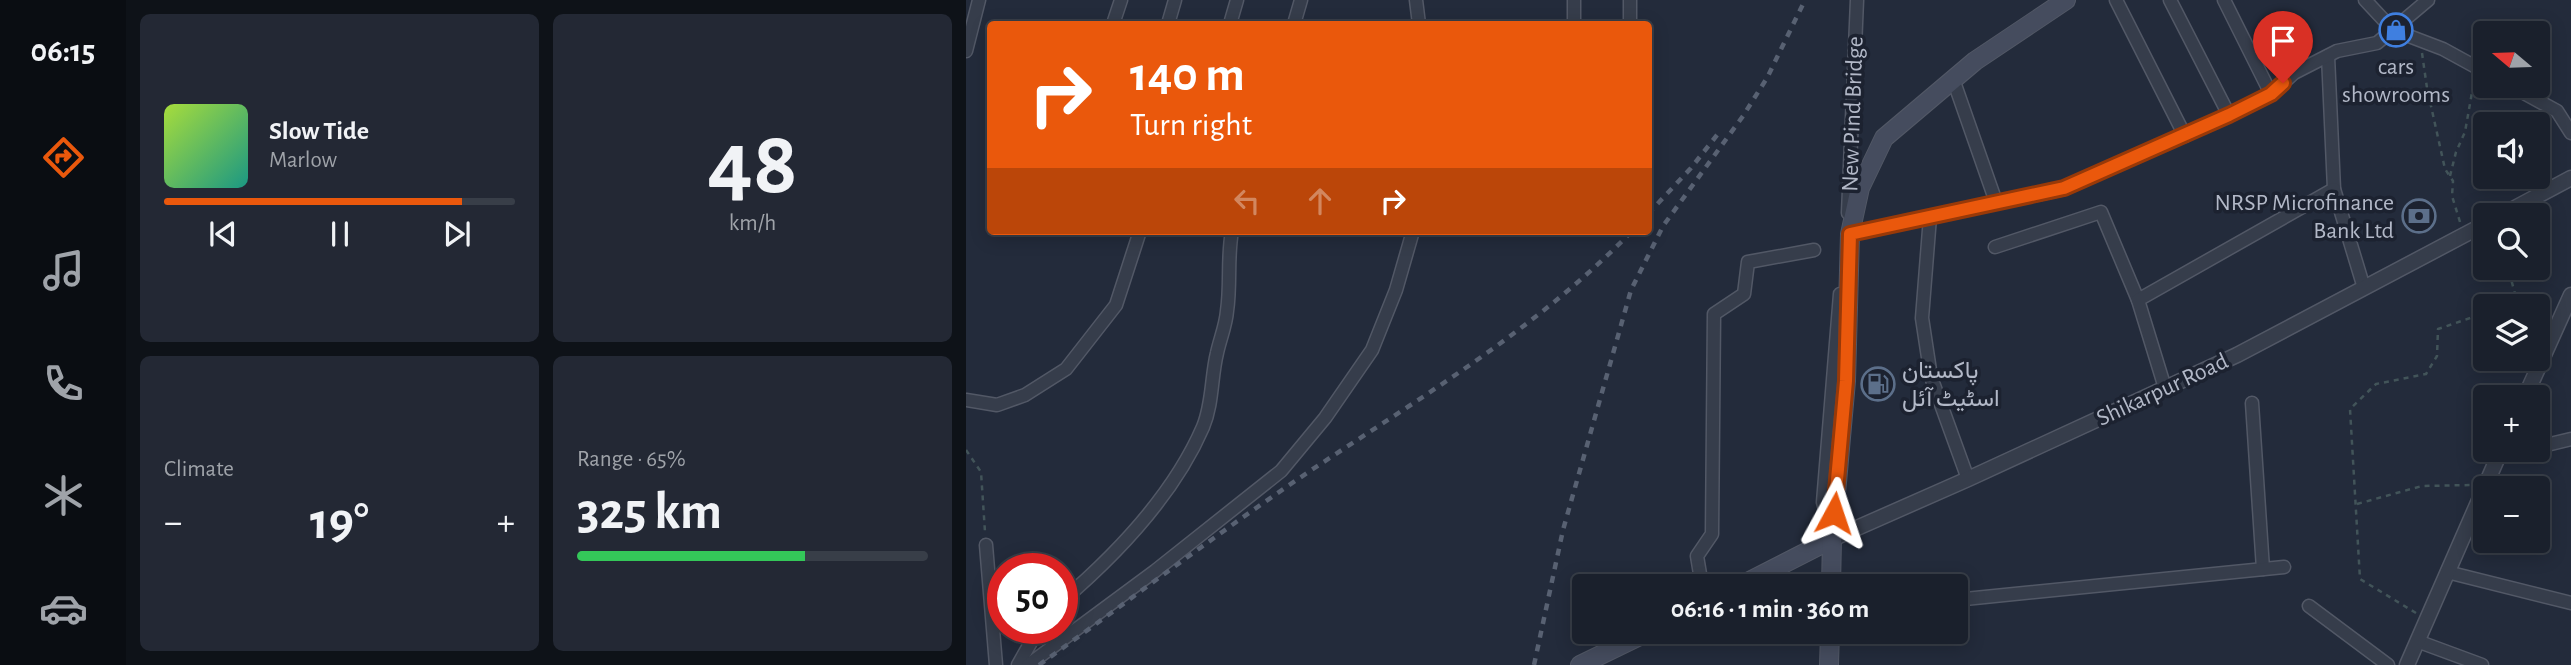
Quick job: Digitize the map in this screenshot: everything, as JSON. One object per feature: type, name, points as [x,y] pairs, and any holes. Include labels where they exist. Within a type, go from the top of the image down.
[{"type":"main road","points":[[1831,574],[1846,381],[1850,234],[1860,188],[1884,138],[1975,61],[2066,0]]},
{"type":"main road","points":[[1763,574],[1832,539]]},
{"type":"main road","points":[[1580,665],[1623,644]]},
{"type":"main road","points":[[1829,665],[1830,644]]},
{"type":"street","points":[[966,51],[979,0]]},
{"type":"street","points":[[1114,21],[1121,0]]},
{"type":"street","points":[[1169,21],[1175,0]]},
{"type":"street","points":[[1231,21],[1237,0]]},
{"type":"street","points":[[1295,21],[1301,0]]},
{"type":"street","points":[[1416,0],[1419,21]]},
{"type":"street","points":[[1574,0],[1574,21]]},
{"type":"street","points":[[1630,0],[1630,21]]},
{"type":"street","name":"New Pind Bridge","points":[[1832,539],[1823,502],[1824,479],[1849,202],[1857,0]]},
{"type":"street","points":[[2116,0],[2185,136]]},
{"type":"street","points":[[2170,0],[2229,115]]},
{"type":"street","points":[[2224,0],[2271,94]]},
{"type":"street","points":[[2365,0],[2393,30],[2443,49],[2473,65]]},
{"type":"street","points":[[1850,234],[2064,188],[2185,136],[2271,94],[2294,73],[2337,51],[2376,43],[2428,0]]},
{"type":"street","points":[[2328,56],[2334,189],[2364,288]]},
{"type":"street","points":[[1953,79],[1996,202]]},
{"type":"street","points":[[2533,98],[2557,111],[2571,132]]},
{"type":"street","points":[[2524,203],[2571,178]]},
{"type":"street","points":[[2138,300],[2334,189]]},
{"type":"street","points":[[1995,247],[2101,212],[2138,300],[2165,388]]},
{"type":"street","points":[[1930,217],[1922,318],[1931,377],[1968,480]]},
{"type":"street","name":"Shikarpur Road","points":[[1832,539],[1968,480],[2237,355],[2473,231]]},
{"type":"street","points":[[966,400],[997,405],[1025,395],[1066,369],[1116,305],[1139,235]]},
{"type":"street","points":[[1078,587],[1132,534],[1166,489],[1204,425],[1227,312],[1228,249],[1231,235]]},
{"type":"street","points":[[1028,665],[1155,571],[1281,471],[1325,418],[1372,350],[1396,290],[1412,235]]},
{"type":"street","points":[[1700,574],[1697,556],[1713,534],[1714,314],[1744,294],[1748,262],[1814,250]]},
{"type":"street","points":[[2530,385],[2571,295]]},
{"type":"street","points":[[2252,403],[2263,569]]},
{"type":"street","points":[[2550,446],[2570,444]]},
{"type":"street","points":[[2407,665],[2473,515]]},
{"type":"street","points":[[986,545],[996,665]]},
{"type":"street","points":[[1968,599],[2284,567]]},
{"type":"street","points":[[2448,572],[2571,603]]},
{"type":"street","points":[[2309,606],[2388,665]]},
{"type":"street","points":[[2417,641],[2482,665]]},
{"type":"street","points":[[1018,665],[1030,644]]},
{"type":"path","points":[[2420,40],[2427,88],[2445,169],[2453,181],[2452,197],[2464,236]]},
{"type":"path","points":[[2450,176],[2474,98]]},
{"type":"path","points":[[2427,619],[2360,579],[2350,409],[2375,384],[2426,374],[2437,356],[2438,329],[2473,317]]},
{"type":"path","points":[[966,450],[981,472],[986,545]]},
{"type":"path","points":[[2357,505],[2422,486],[2473,485]]},
{"type":"railway","points":[[1534,665],[1563,530],[1631,290],[1663,226],[1743,116],[1767,78],[1805,0]]},
{"type":"railway","points":[[1652,210],[1691,168],[1721,130]]},
{"type":"railway","points":[[1039,665],[1248,513],[1442,384],[1522,327],[1597,265],[1628,235]]},
{"type":"place","name":"cars showrooms","points":[[2396,30]]},
{"type":"place","name":"NRSP Microfinance Bank Ltd","points":[[2419,216]]},
{"type":"place","name":"پاکستان اسٹیٹ آئل","points":[[1878,384]]},
{"type":"route","points":[[1834,513],[1846,381],[1850,234],[2064,188],[2153,151],[2229,115],[2271,94],[2283,83]]}]
